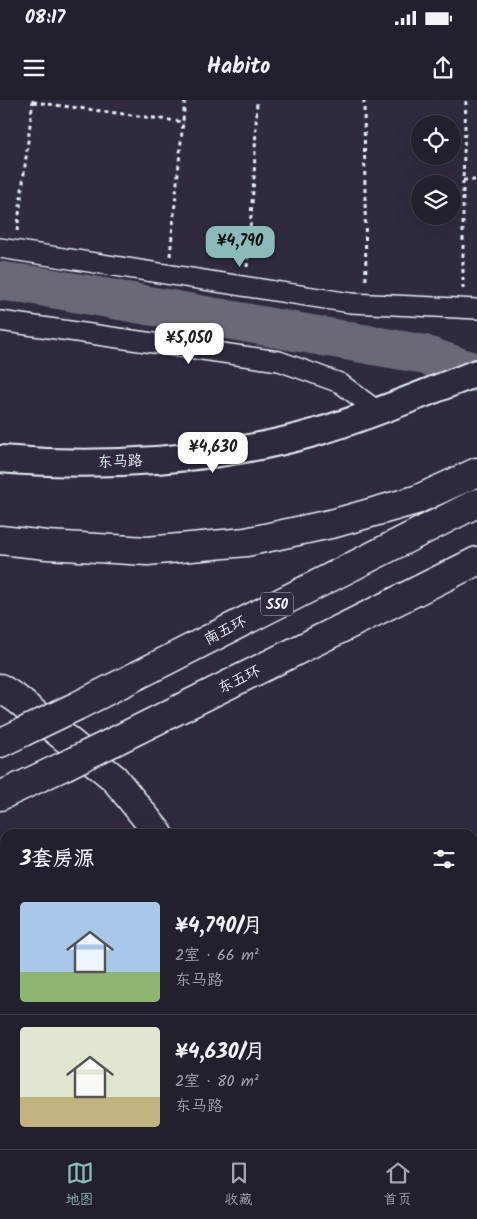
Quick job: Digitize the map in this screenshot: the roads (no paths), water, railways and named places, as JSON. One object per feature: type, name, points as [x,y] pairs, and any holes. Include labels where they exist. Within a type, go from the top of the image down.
[{"type":"highway","points":[[0,540],[147,551],[246,542],[335,523],[416,500],[477,472]]},
{"type":"highway","name":"南五环","points":[[12,737],[477,503]]},
{"type":"highway","name":"东五环","points":[[0,796],[477,561]]},
{"type":"highway","points":[[0,688],[18,699],[114,778],[155,829]]},
{"type":"main road","name":"东马路","points":[[0,459],[40,462],[126,462],[202,455],[256,447],[316,432],[379,412],[477,373]]},
{"type":"street","points":[[7,249],[366,304],[470,309]]},
{"type":"street","points":[[0,321],[279,361],[340,383],[379,412]]},
{"type":"waterway","points":[[0,281],[38,286],[422,354],[477,373]]}]
